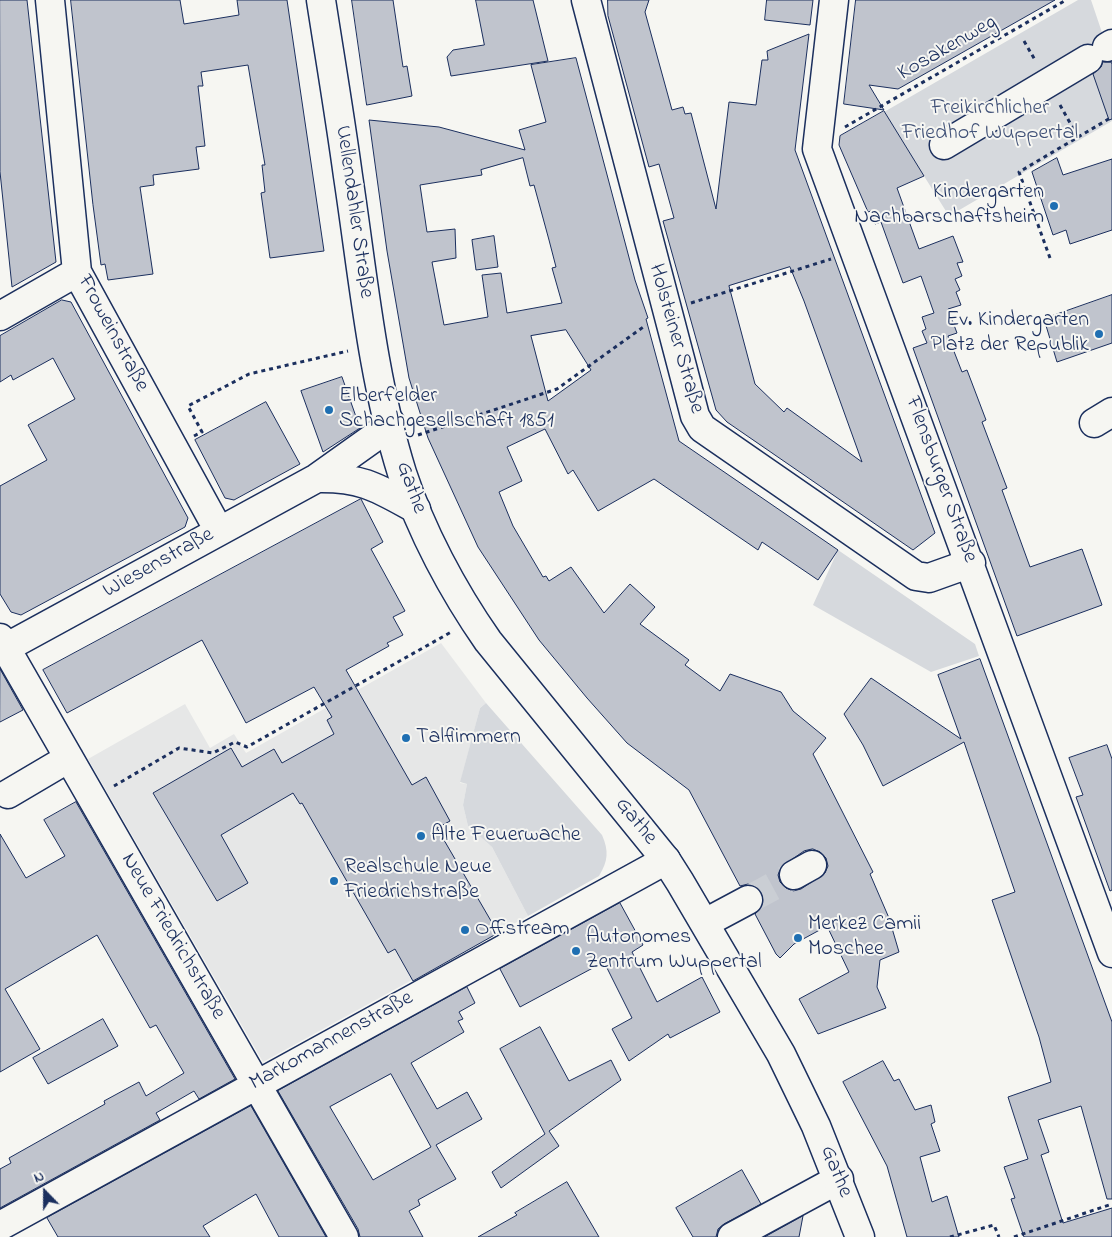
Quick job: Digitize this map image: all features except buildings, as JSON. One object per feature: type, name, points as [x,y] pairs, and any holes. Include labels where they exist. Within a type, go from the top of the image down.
[{"type":"street","name":"Froweinstraße","points":[[50,0],[77,272],[219,531]]},
{"type":"street","name":"Uellendahler Straße","points":[[321,0],[373,345],[390,422]]},
{"type":"street","name":"Holsteiner Straße","points":[[586,0],[692,407],[702,428],[916,576],[928,578],[971,563]]},
{"type":"street","name":"Flensburger Straße","points":[[834,0],[818,149],[971,563],[1112,953]]},
{"type":"street","points":[[944,145],[1102,50]]},
{"type":"street","points":[[0,316],[77,272]]},
{"type":"street","name":"Wiesenstraße","points":[[2,646],[317,478],[345,456],[376,436],[390,422]]},
{"type":"street","name":"Gathe","points":[[390,422],[402,473],[416,509],[473,620],[666,860],[781,1054],[839,1179],[860,1237]]},
{"type":"street","name":"Wiesenstraße","points":[[317,478],[351,478],[381,489],[416,509]]},
{"type":"street","name":"Neue Friedrichstraße","points":[[2,646],[69,758],[344,1237]]},
{"type":"street","points":[[8,794],[69,758]]},
{"type":"street","name":"Markomannenstraße","points":[[0,1226],[257,1083],[666,860]]},
{"type":"street","points":[[705,923],[748,900]]},
{"type":"street","points":[[732,1237],[839,1179]]},
{"type":"path","name":"Kosakenweg","points":[[846,126],[1066,0]]},
{"type":"path","points":[[1050,258],[1019,172],[1112,117]]},
{"type":"path","points":[[688,304],[836,258]]},
{"type":"path","points":[[427,432],[557,389],[627,338]]},
{"type":"path","points":[[202,432],[188,406],[249,374],[373,345]]},
{"type":"path","points":[[92,798],[179,748],[213,753],[235,742],[247,747],[473,620]]},
{"type":"path","points":[[1014,1237],[1112,1204]]},
{"type":"path","points":[[950,1237],[994,1225],[999,1237]]},
{"type":"shaded area","name":"Realschule Neue Friedrichstraße","points":[[441,643],[486,703],[480,708],[460,783],[467,784],[463,805],[468,826],[492,847],[528,916],[263,1062],[88,759],[185,704],[210,748],[234,734],[246,753]]},
{"type":"green space","name":"Freikirchlicher Friedhof Wuppertal","points":[[1078,0],[1091,0],[1112,62],[1112,121],[949,216],[884,112]]},
{"type":"green space","points":[[838,550],[975,644],[979,656],[931,672],[813,605]]},
{"type":"green space","points":[[486,703],[602,835],[606,846],[606,861],[599,876],[528,916],[492,847],[468,826],[463,805],[467,784],[460,782],[480,708]]},
{"type":"tunnel","points":[[748,900],[794,875]]},
{"type":"place","name":"Kindergarten Nachbarschaftsheim","points":[[1054,206]]},
{"type":"place","name":"Ev. Kindergarten Platz der Republik","points":[[1099,334]]},
{"type":"place","name":"Elberfelder Schachgesellschaft 1851","points":[[329,410]]},
{"type":"place","name":"Talflimmern","points":[[406,738]]},
{"type":"place","name":"Alte Feuerwache","points":[[421,836]]},
{"type":"place","name":"Realschule Neue Friedrichstraße","points":[[334,881]]},
{"type":"place","name":"Offstream","points":[[465,930]]},
{"type":"place","name":"Merkez Camii Moschee","points":[[798,938]]},
{"type":"place","name":"Autonomes Zentrum Wuppertal","points":[[576,951]]}]
